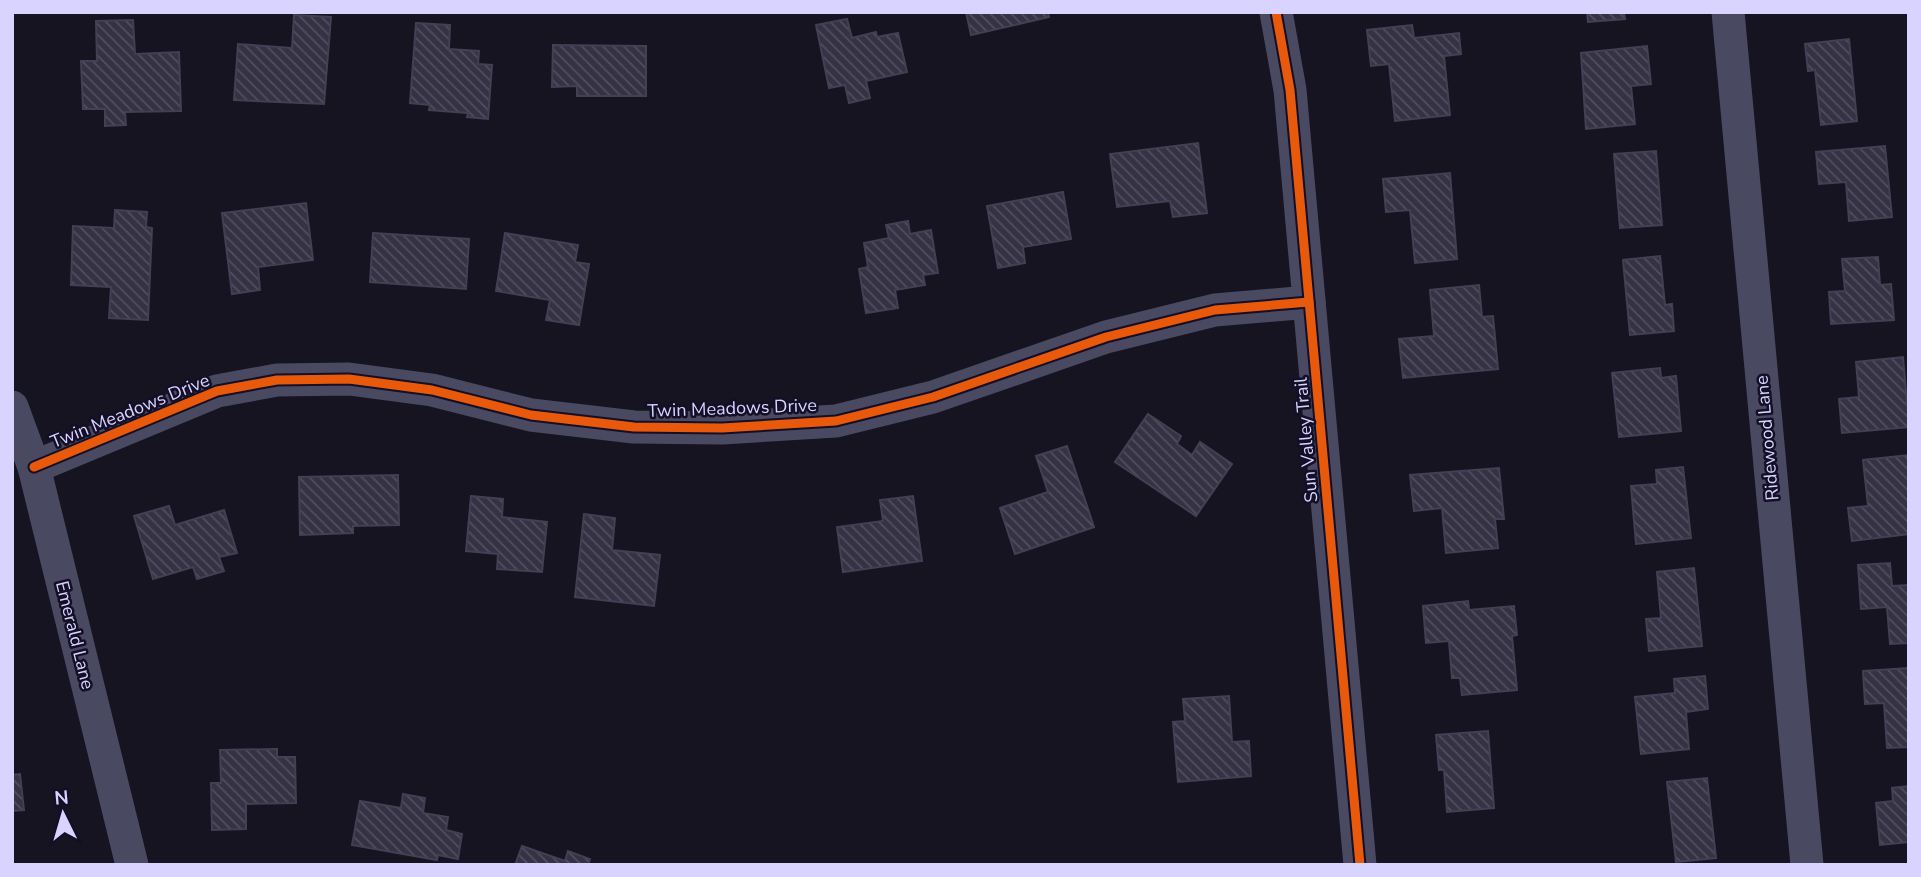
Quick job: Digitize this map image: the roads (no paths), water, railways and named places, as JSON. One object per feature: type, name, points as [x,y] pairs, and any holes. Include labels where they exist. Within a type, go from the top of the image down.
[{"type":"street","name":"Sun Valley Trail","points":[[1276,12],[1290,90],[1360,865]]},
{"type":"street","name":"Ridewood Lane","points":[[1728,12],[1807,865]]},
{"type":"street","name":"Twin Meadows Drive","points":[[34,467],[217,391],[277,380],[363,381],[432,390],[531,415],[634,426],[722,428],[836,421],[933,397],[1118,334],[1215,310],[1309,302]]},
{"type":"street","name":"Emerald Lane","points":[[12,407],[34,467],[132,865]]}]
